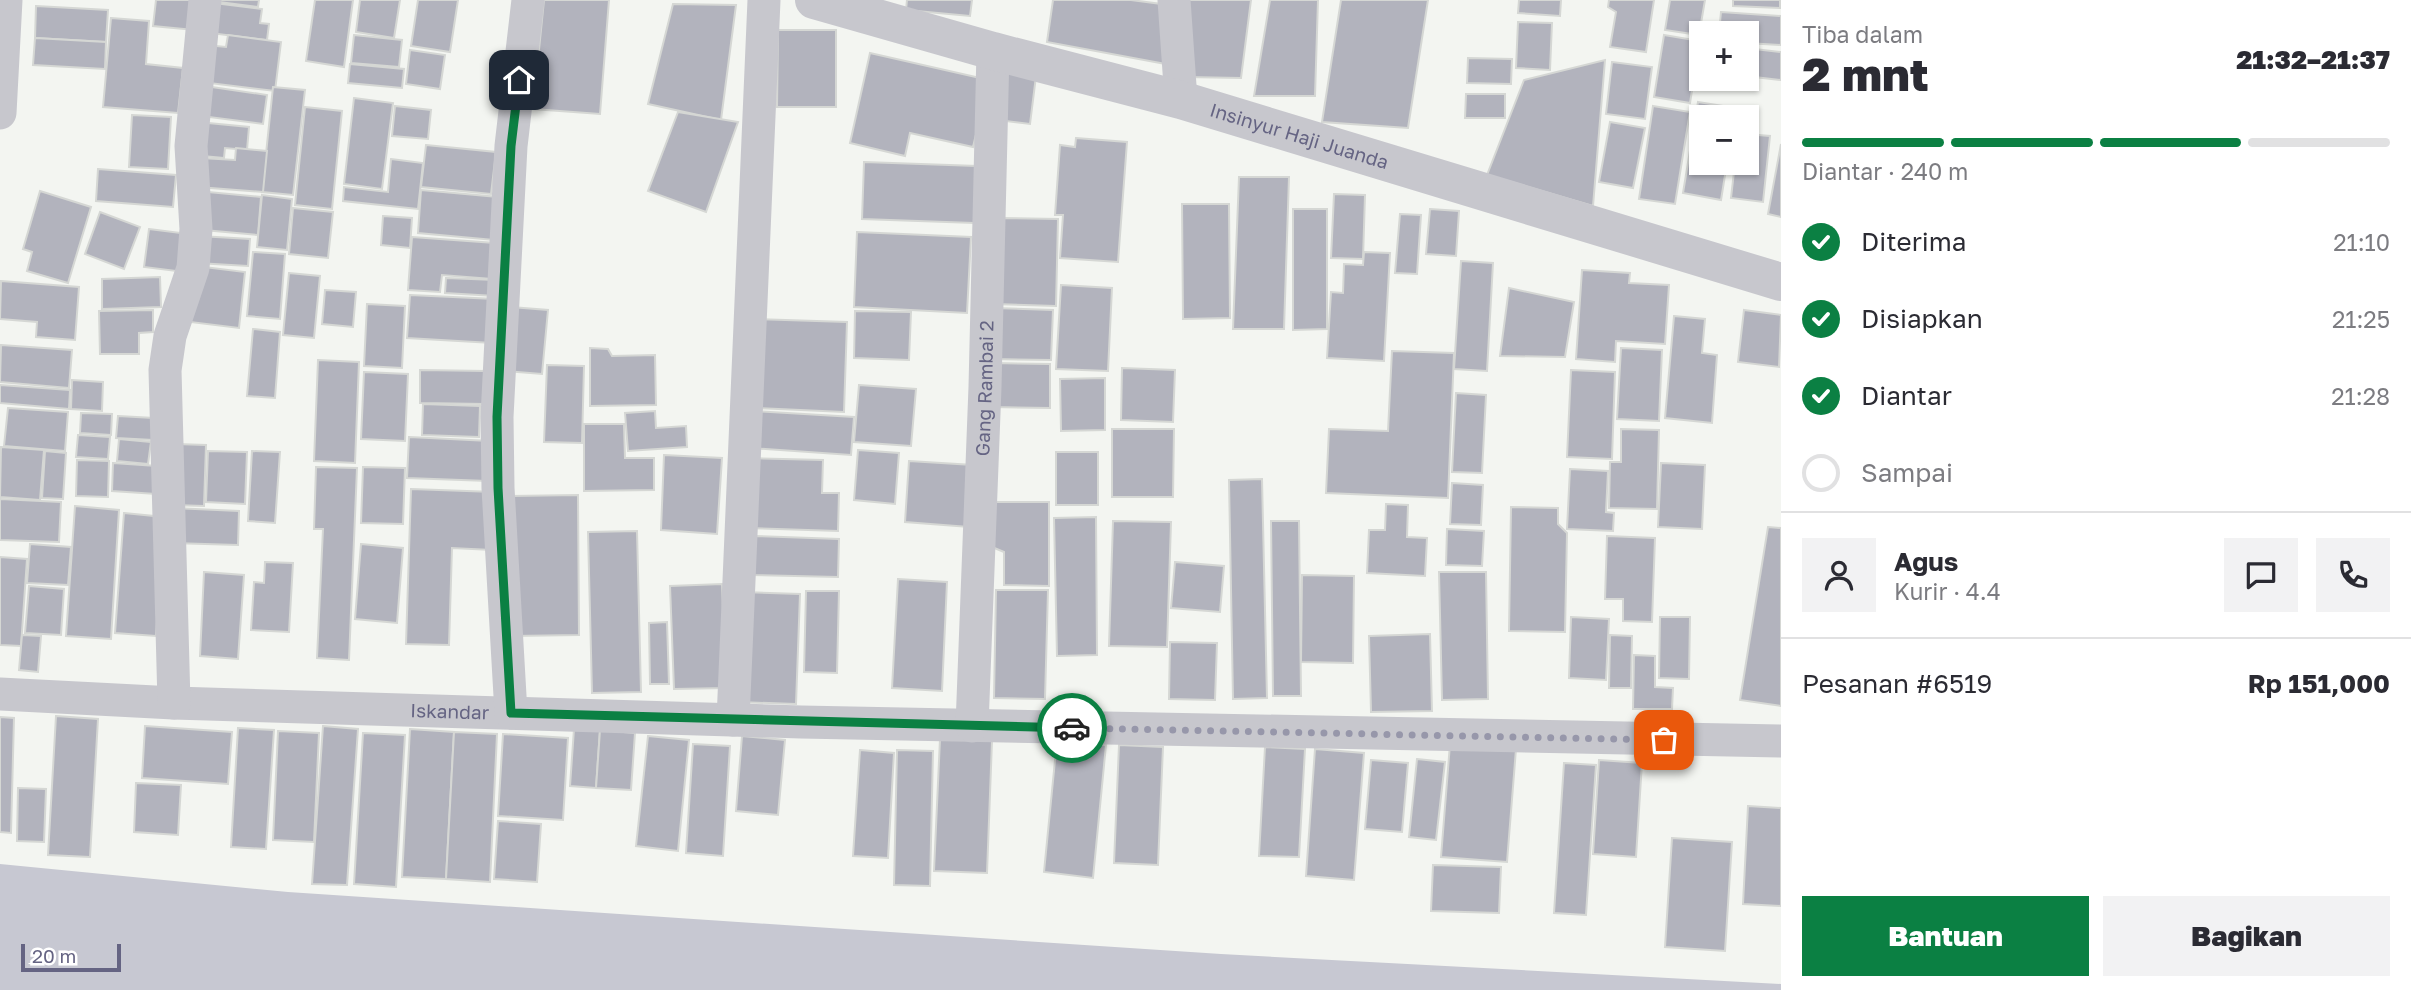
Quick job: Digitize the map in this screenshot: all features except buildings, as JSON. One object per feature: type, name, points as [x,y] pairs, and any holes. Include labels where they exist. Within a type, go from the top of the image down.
[{"type":"street","points":[[0,113],[6,0]]},
{"type":"street","points":[[174,703],[165,370],[170,336],[193,268],[195,229],[191,146],[205,0]]},
{"type":"street","points":[[511,713],[498,488],[497,417],[511,146],[528,0]]},
{"type":"street","points":[[733,720],[764,0]]},
{"type":"street","name":"Insinyur Haji Juanda","points":[[814,0],[993,51],[1181,100],[1781,282]]},
{"type":"street","points":[[1174,0],[1181,100]]},
{"type":"street","name":"Gang Rambai 2","points":[[972,726],[985,387],[993,51]]},
{"type":"street","name":"Iskandar","points":[[0,694],[174,703],[733,720],[1766,741]]},
{"type":"shaded area","points":[[0,864],[288,892],[1221,954],[1781,984],[1781,990],[0,990]]},
{"type":"way so far","points":[[1072,728],[1664,740]]},
{"type":"route","points":[[519,80],[511,146],[497,417],[498,488],[511,713],[1072,728]]}]
